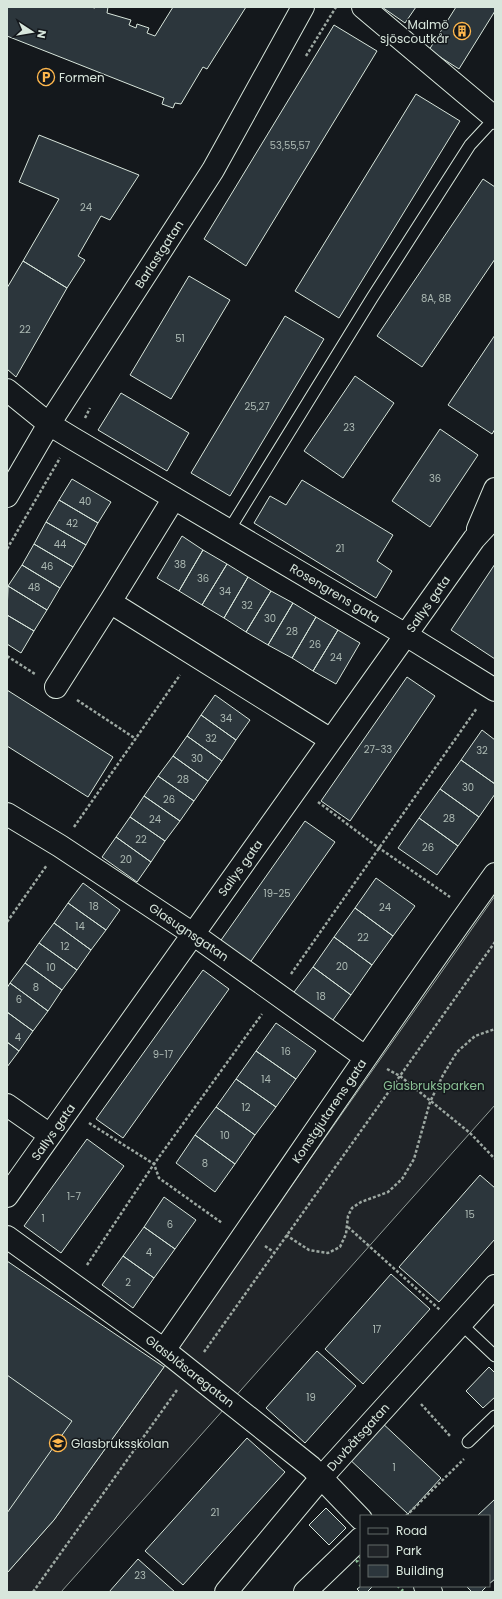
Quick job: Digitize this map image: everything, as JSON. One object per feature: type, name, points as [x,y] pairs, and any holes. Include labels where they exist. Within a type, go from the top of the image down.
[{"type":"street","name":"Barlastgatan","points":[[7,496],[49,424],[213,170],[303,7]]},
{"type":"street","points":[[363,7],[495,118]]},
{"type":"street","name":"Rosengrens gata","points":[[7,390],[49,424],[406,635],[495,690]]},
{"type":"street","name":"Sallys gata","points":[[474,539],[495,489]]},
{"type":"street","points":[[56,687],[174,498]]},
{"type":"street","name":"Sallys gata","points":[[7,1196],[474,539],[495,516]]},
{"type":"street","points":[[110,602],[194,656],[331,740]]},
{"type":"street","name":"Glasugnsgatan","points":[[7,814],[60,846],[193,934],[365,1057]]},
{"type":"street","name":"Konstgjutarens gata","points":[[164,1350],[246,1233],[365,1057],[495,874]]},
{"type":"street","points":[[7,1105],[50,1135]]},
{"type":"street","name":"Glasblåsaregatan","points":[[7,1236],[164,1350],[311,1467],[360,1518]]},
{"type":"street","name":"Duvbåtsgatan","points":[[226,1592],[321,1478],[495,1286]]},
{"type":"street","points":[[304,1592],[360,1539]]},
{"type":"lane","points":[[229,530],[372,298],[470,145],[495,118]]},
{"type":"lane","points":[[460,1325],[495,1356]]},
{"type":"lane","points":[[468,1442],[495,1416]]},
{"type":"path","points":[[7,922],[194,656]]},
{"type":"path","points":[[298,787],[379,848],[469,910]]},
{"type":"path","points":[[33,1592],[495,942]]},
{"type":"path","points":[[286,1235],[309,1250],[328,1253],[340,1247],[346,1234],[348,1216],[352,1208],[361,1202],[388,1192],[402,1179],[414,1159],[430,1102],[443,1075],[457,1052],[475,1036],[495,1029]]},
{"type":"path","points":[[365,1057],[400,1076],[430,1102],[470,1133],[495,1159]]},
{"type":"path","points":[[69,1110],[154,1164],[159,1178],[225,1226],[246,1233]]},
{"type":"path","points":[[347,1226],[460,1325]]},
{"type":"path","points":[[404,1386],[453,1438],[468,1442],[463,1460],[407,1515]]},
{"type":"green space","name":"Glasbruksparken","points":[[495,896],[495,1105],[61,1592],[7,1592],[7,1573],[54,1520],[164,1367]]},
{"type":"building","points":[[7,7],[108,7],[107,13],[131,20],[129,25],[136,28],[137,24],[149,28],[147,33],[155,36],[173,7],[246,7],[207,69],[203,67],[181,104],[175,103],[173,108],[162,104],[164,98],[7,36]]},
{"type":"building","name":"Malmö sjöscoutkår","points":[[382,7],[416,7],[405,23]]},
{"type":"building","name":"Malmö sjöscoutkår","points":[[456,7],[495,7],[495,11],[459,69],[429,50]]},
{"type":"building","points":[[334,25],[377,51],[246,266],[204,239]]},
{"type":"building","points":[[416,94],[460,121],[339,318],[295,291]]},
{"type":"building","points":[[39,135],[139,175],[110,220],[101,216],[78,256],[85,260],[67,288],[23,261],[59,199],[19,182]]},
{"type":"building","points":[[483,179],[495,187],[495,259],[422,367],[377,336]]},
{"type":"building","points":[[23,261],[67,288],[16,377],[7,369],[7,288]]},
{"type":"building","points":[[189,276],[230,300],[171,399],[130,375]]},
{"type":"building","points":[[285,316],[324,339],[230,496],[191,473]]},
{"type":"building","points":[[495,335],[495,429],[492,434],[448,405]]},
{"type":"building","points":[[355,376],[394,403],[343,478],[304,451]]},
{"type":"building","points":[[121,393],[189,433],[167,471],[98,430]]},
{"type":"building","points":[[440,429],[478,455],[430,527],[392,501]]},
{"type":"building","points":[[72,479],[111,502],[98,523],[59,500]]},
{"type":"building","points":[[302,480],[393,535],[377,561],[392,571],[376,598],[254,523],[270,496],[286,505]]},
{"type":"building","points":[[59,500],[98,523],[86,545],[46,522]]},
{"type":"building","points":[[46,522],[86,545],[73,567],[34,544]]},
{"type":"building","points":[[182,536],[203,550],[179,591],[157,578]]},
{"type":"building","points":[[34,544],[73,567],[60,588],[22,565]]},
{"type":"building","points":[[203,550],[227,564],[202,605],[179,591]]},
{"type":"building","points":[[227,564],[248,577],[224,618],[202,605]]},
{"type":"building","points":[[495,564],[495,659],[451,630]]},
{"type":"building","points":[[22,565],[60,588],[47,610],[8,586]]},
{"type":"building","points":[[248,577],[271,591],[246,632],[224,618]]},
{"type":"building","points":[[8,586],[47,610],[34,631],[7,615]]},
{"type":"building","points":[[271,591],[293,603],[268,645],[246,632]]},
{"type":"building","points":[[293,603],[316,617],[292,658],[268,645]]},
{"type":"building","points":[[7,615],[34,631],[21,653],[7,644]]},
{"type":"building","points":[[316,617],[338,630],[313,671],[292,658]]},
{"type":"building","points":[[338,630],[360,643],[336,684],[313,671]]},
{"type":"building","points":[[407,677],[435,696],[350,821],[321,801]]},
{"type":"building","points":[[7,690],[113,757],[88,797],[7,746]]},
{"type":"building","points":[[215,695],[250,720],[236,740],[201,715]]},
{"type":"building","points":[[201,715],[236,740],[222,761],[187,736]]},
{"type":"building","points":[[482,730],[495,740],[495,784],[461,760]]},
{"type":"building","points":[[187,736],[222,761],[208,781],[173,756]]},
{"type":"building","points":[[173,756],[208,781],[194,801],[158,776]]},
{"type":"building","points":[[461,760],[495,784],[495,794],[479,817],[440,789]]},
{"type":"building","points":[[158,776],[194,801],[180,821],[144,796]]},
{"type":"building","points":[[440,789],[479,817],[458,846],[419,818]]},
{"type":"building","points":[[144,796],[180,821],[165,841],[130,817]]},
{"type":"building","points":[[130,817],[165,841],[151,862],[116,837]]},
{"type":"building","points":[[419,818],[458,846],[437,875],[398,848]]},
{"type":"building","points":[[305,821],[335,842],[249,964],[219,943]]},
{"type":"building","points":[[116,837],[151,862],[137,882],[102,857]]},
{"type":"building","points":[[376,878],[415,906],[393,936],[355,908]]},
{"type":"building","points":[[83,883],[120,910],[106,930],[68,903]]},
{"type":"building","points":[[68,903],[106,930],[91,950],[54,923]]},
{"type":"building","points":[[355,908],[393,936],[372,965],[334,937]]},
{"type":"building","points":[[54,923],[91,950],[77,970],[39,943]]},
{"type":"building","points":[[334,937],[372,965],[351,995],[313,967]]},
{"type":"building","points":[[39,943],[77,970],[62,990],[25,963]]},
{"type":"building","points":[[25,963],[62,990],[48,1011],[10,983]]},
{"type":"building","points":[[313,967],[351,995],[330,1024],[291,996]]},
{"type":"building","points":[[203,970],[229,989],[123,1138],[96,1119]]},
{"type":"building","points":[[10,983],[48,1011],[33,1031],[7,1012],[7,988]]},
{"type":"building","points":[[7,1012],[33,1031],[19,1051],[7,1042]]},
{"type":"building","points":[[276,1023],[316,1051],[296,1079],[256,1051]]},
{"type":"building","points":[[7,1042],[19,1051],[7,1067]]},
{"type":"building","points":[[256,1051],[296,1079],[276,1107],[236,1079]]},
{"type":"building","points":[[236,1079],[276,1107],[255,1135],[216,1107]]},
{"type":"building","points":[[216,1107],[255,1135],[235,1164],[195,1135]]},
{"type":"building","points":[[195,1135],[235,1164],[215,1192],[176,1163]]},
{"type":"building","points":[[87,1139],[124,1166],[61,1253],[24,1226]]},
{"type":"building","points":[[480,1175],[495,1188],[495,1239],[439,1302],[399,1267]]},
{"type":"building","points":[[164,1197],[196,1220],[175,1249],[144,1227]]},
{"type":"building","points":[[144,1227],[175,1249],[154,1278],[123,1256]]},
{"type":"building","points":[[123,1256],[154,1278],[133,1308],[102,1285]]},
{"type":"building","name":"Glasbruksskolan","points":[[7,1261],[164,1367],[54,1520],[7,1573]]},
{"type":"building","points":[[391,1274],[430,1309],[363,1384],[325,1349]]},
{"type":"building","points":[[317,1351],[356,1386],[305,1443],[266,1408]]},
{"type":"building","points":[[489,1367],[495,1373],[495,1397],[483,1408],[466,1391]]},
{"type":"building","points":[[7,1375],[72,1421],[7,1513]]},
{"type":"building","points":[[379,1420],[441,1478],[408,1514],[346,1456]]},
{"type":"building","points":[[247,1438],[285,1472],[183,1585],[145,1551]]},
{"type":"building","points":[[495,1499],[495,1579],[490,1583],[490,1515],[478,1515]]},
{"type":"building","points":[[326,1508],[346,1528],[329,1545],[309,1525]]},
{"type":"building","points":[[138,1559],[175,1592],[109,1592]]},
{"type":"building","points":[[360,1587],[372,1587],[367,1592],[360,1592],[357,1589]]},
{"type":"building","points":[[467,1587],[486,1587],[481,1592],[472,1592]]},
{"type":"hedge","points":[[360,1558],[357,1561],[360,1565]]},
{"type":"hedge","points":[[399,1587],[404,1592]]},
{"type":"place","name":"Malmö sjöscoutkår","points":[[462,31]]},
{"type":"place","name":"Formen","points":[[46,77]]},
{"type":"place","name":"Glasbruksskolan","points":[[58,1443]]}]
